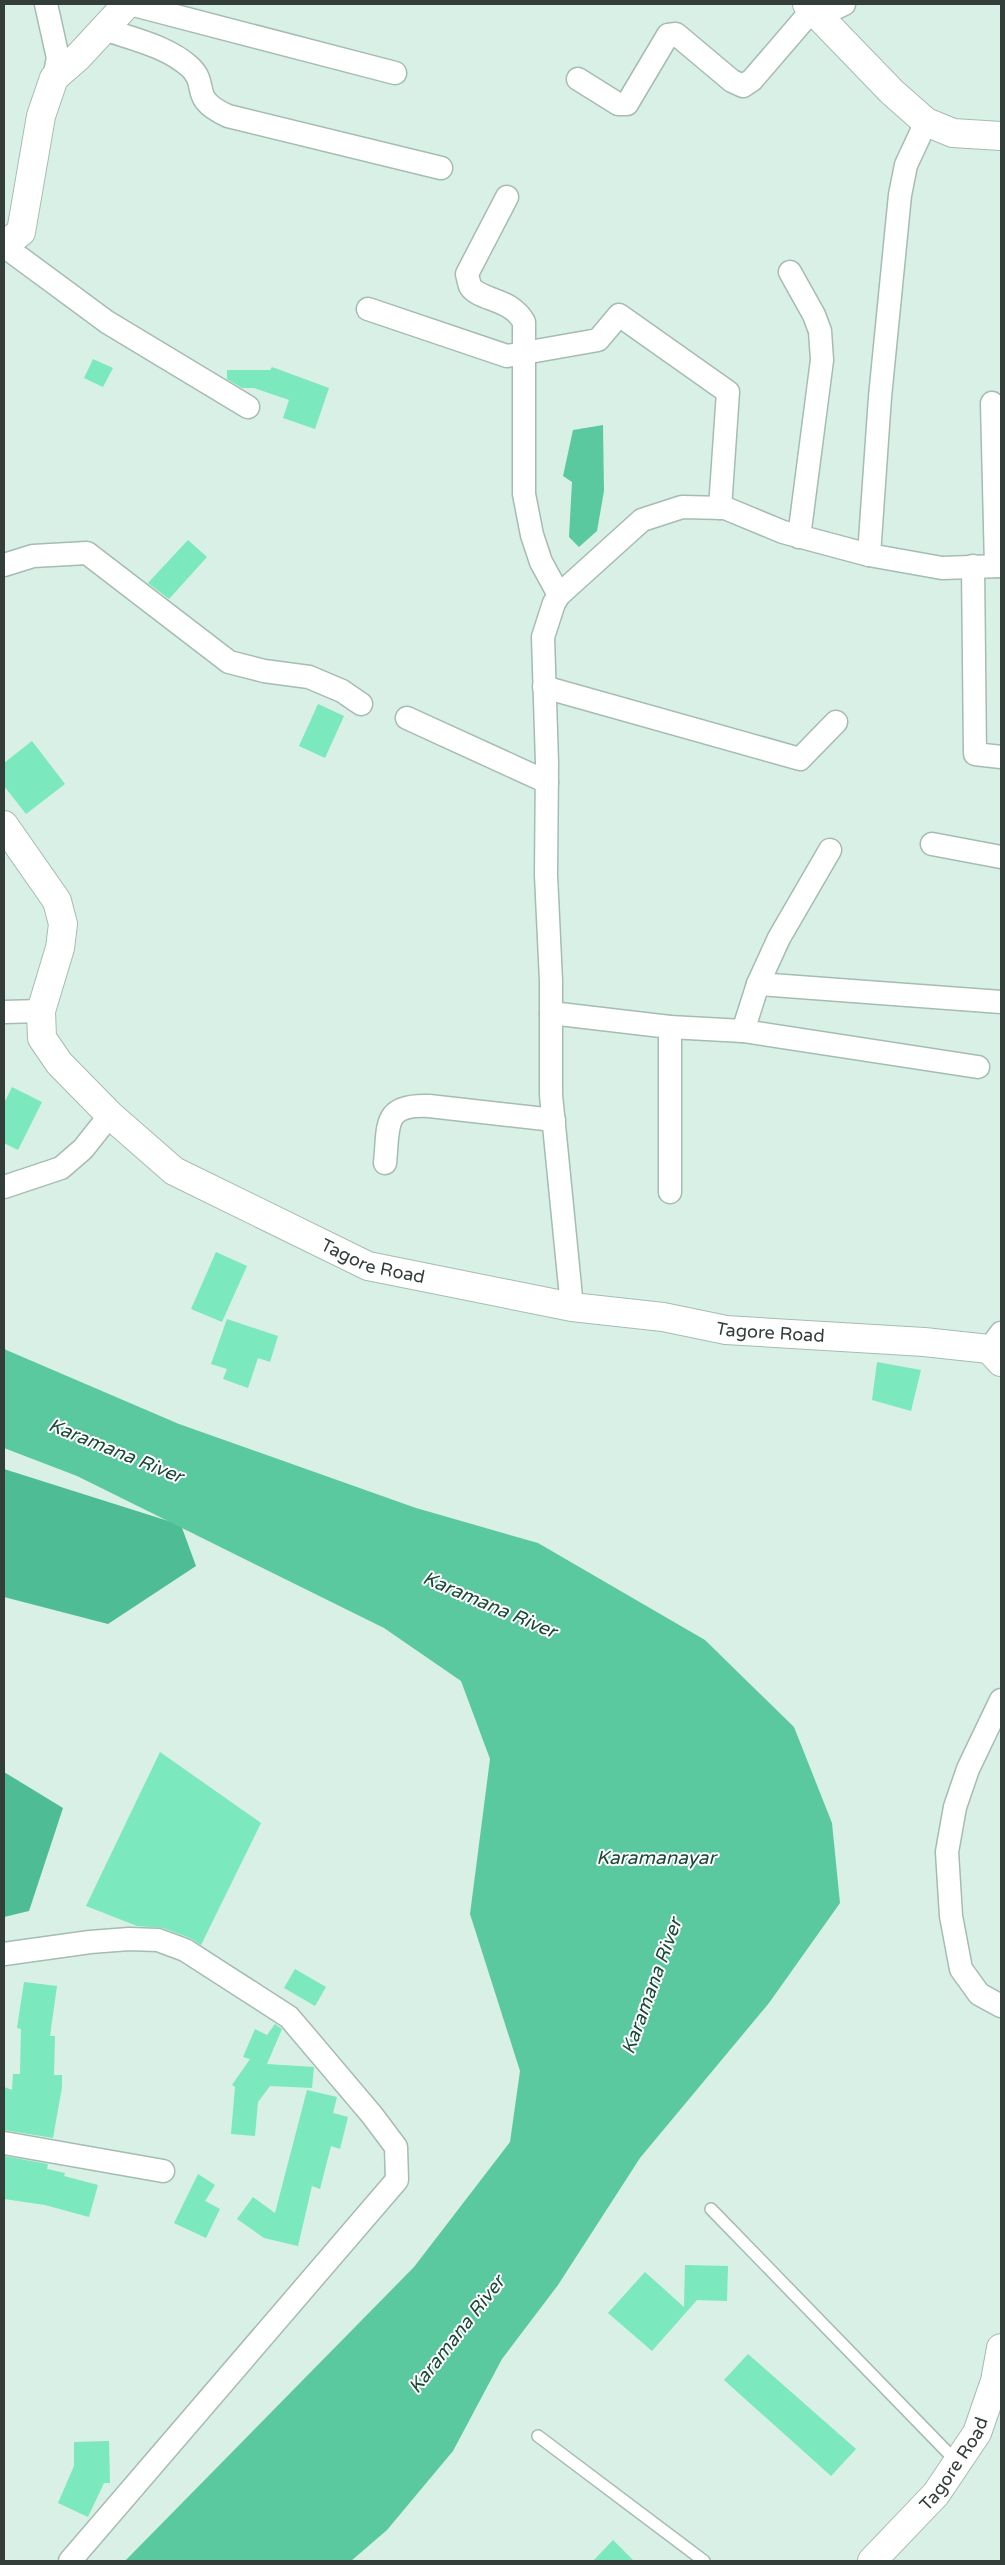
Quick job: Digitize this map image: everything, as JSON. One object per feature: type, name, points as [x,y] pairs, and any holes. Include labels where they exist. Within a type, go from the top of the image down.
[{"type":"street","points":[[46,4],[58,58],[54,78],[41,116],[20,232],[4,245],[107,322],[248,407]]},
{"type":"street","points":[[54,78],[78,57],[129,4],[395,73]]},
{"type":"street","points":[[578,79],[618,104],[627,104],[668,34],[676,34],[732,82],[742,86],[752,80],[813,10],[844,4]]},
{"type":"street","points":[[813,10],[892,92],[926,122],[953,134],[1001,136]]},
{"type":"street","points":[[104,29],[166,51],[190,67],[197,76],[205,101],[228,116],[441,168]]},
{"type":"street","points":[[869,555],[880,397],[900,195],[906,164],[926,122]]},
{"type":"street","points":[[507,197],[468,274],[470,286],[478,293],[518,311],[524,322],[524,494],[532,535],[541,562],[559,595]]},
{"type":"street","points":[[790,272],[814,315],[820,331],[822,360],[799,536]]},
{"type":"street","points":[[368,309],[507,356],[598,340],[619,315],[728,392],[720,508]]},
{"type":"street","points":[[572,1307],[551,1095],[543,636],[554,603],[559,595],[642,520],[682,507],[725,508],[783,532],[869,555],[942,568],[998,566],[992,403]]},
{"type":"street","points":[[4,564],[33,556],[87,553],[230,662],[264,671],[309,677],[342,691],[361,704]]},
{"type":"street","points":[[973,566],[975,754],[1001,756]]},
{"type":"street","points":[[544,687],[800,759],[836,722]]},
{"type":"street","points":[[407,718],[546,782]]},
{"type":"street","name":"Tagore Road","points":[[4,825],[57,900],[63,924],[60,948],[41,1011],[42,1038],[59,1063],[110,1115],[174,1171],[368,1266],[572,1307],[663,1317],[726,1330],[997,1348]]},
{"type":"street","points":[[932,844],[1001,857]]},
{"type":"street","points":[[742,1031],[758,984],[779,938],[830,850]]},
{"type":"street","points":[[758,984],[1001,1002]]},
{"type":"street","points":[[4,1012],[41,1011]]},
{"type":"street","points":[[551,1013],[670,1027],[742,1031],[978,1067]]},
{"type":"street","points":[[670,1027],[670,1192]]},
{"type":"street","points":[[385,1163],[390,1119],[397,1110],[429,1106],[554,1120]]},
{"type":"street","points":[[4,1187],[61,1168],[84,1149],[110,1115]]},
{"type":"street","points":[[1001,1700],[968,1769],[955,1807],[948,1852],[951,1916],[962,1969],[979,1994],[1001,2006]]},
{"type":"street","points":[[4,1954],[130,1939],[158,1940],[185,1950],[289,2017],[372,2115],[396,2147],[397,2180],[70,2561]]},
{"type":"street","points":[[4,2143],[163,2171]]},
{"type":"street","name":"Tagore Road","points":[[872,2561],[936,2494],[977,2433],[995,2381],[1001,2348]]},
{"type":"lane","points":[[711,2209],[957,2462]]},
{"type":"lane","points":[[538,2436],[704,2561]]},
{"type":"shaded area","points":[[4,1469],[181,1525],[196,1566],[108,1624],[4,1597]]},
{"type":"shaded area","points":[[4,1772],[63,1808],[29,1911],[4,1917]]},
{"type":"water","points":[[603,425],[604,491],[597,531],[579,547],[569,537],[572,482],[563,476],[573,430]]},
{"type":"water","name":"Karamanayar","points":[[4,1349],[179,1424],[416,1508],[538,1543],[705,1640],[794,1727],[832,1823],[840,1903],[769,2003],[640,2158],[558,2285],[502,2359],[453,2451],[387,2530],[351,2561],[125,2561],[414,2267],[510,2142],[520,2071],[470,1914],[490,1759],[461,1681],[384,1628],[77,1476],[4,1448]]},
{"type":"building","points":[[93,359],[113,368],[103,387],[84,378]]},
{"type":"building","points":[[272,367],[329,388],[315,429],[283,418],[289,400],[254,388],[242,388],[227,379],[227,370],[270,370]]},
{"type":"building","points":[[188,540],[207,557],[169,599],[148,583]]},
{"type":"building","points":[[318,704],[344,716],[325,758],[299,746]]},
{"type":"building","points":[[32,741],[65,784],[26,814],[4,786],[4,763]]},
{"type":"building","points":[[12,1087],[42,1102],[18,1150],[4,1143],[4,1103]]},
{"type":"building","points":[[216,1252],[247,1266],[222,1322],[191,1309]]},
{"type":"building","points":[[227,1319],[278,1336],[270,1362],[258,1358],[248,1388],[223,1379],[227,1369],[211,1364]]},
{"type":"building","points":[[877,1362],[921,1370],[911,1411],[872,1400]]},
{"type":"building","points":[[160,1752],[261,1823],[201,1945],[190,1938],[163,1928],[137,1926],[86,1906]]},
{"type":"building","points":[[295,1969],[326,1987],[315,2006],[284,1988]]},
{"type":"building","points":[[24,1982],[57,1986],[50,2036],[55,2036],[54,2075],[62,2075],[62,2087],[53,2138],[4,2130],[4,2087],[12,2090],[13,2074],[20,2074],[21,2029],[17,2028]]},
{"type":"building","points":[[275,2024],[282,2029],[267,2064],[314,2067],[312,2088],[270,2086],[258,2102],[255,2136],[231,2134],[235,2087],[232,2085],[250,2059],[243,2057],[255,2029],[267,2035]]},
{"type":"building","points":[[307,2090],[337,2097],[333,2113],[348,2117],[340,2149],[331,2146],[320,2189],[312,2186],[298,2246],[264,2238],[237,2219],[253,2197],[275,2213]]},
{"type":"building","points":[[4,2156],[48,2164],[47,2169],[65,2173],[64,2176],[98,2185],[89,2217],[45,2205],[4,2199]]},
{"type":"building","points":[[198,2174],[215,2185],[205,2201],[220,2209],[206,2238],[174,2223]]},
{"type":"building","points":[[685,2265],[728,2266],[727,2301],[697,2300],[652,2351],[608,2313],[645,2272],[684,2307]]},
{"type":"building","points":[[748,2354],[856,2449],[831,2476],[724,2380]]},
{"type":"building","points":[[109,2441],[110,2483],[104,2483],[88,2517],[58,2503],[74,2466],[74,2442]]},
{"type":"building","points":[[613,2540],[634,2561],[593,2561]]},
{"type":"water label","name":"Karamana River","points":[[116,1450]]},
{"type":"water label","name":"Karamana River","points":[[490,1604]]},
{"type":"water label","name":"Karamana River","points":[[651,1986]]},
{"type":"water label","name":"Karamana River","points":[[456,2334]]}]
